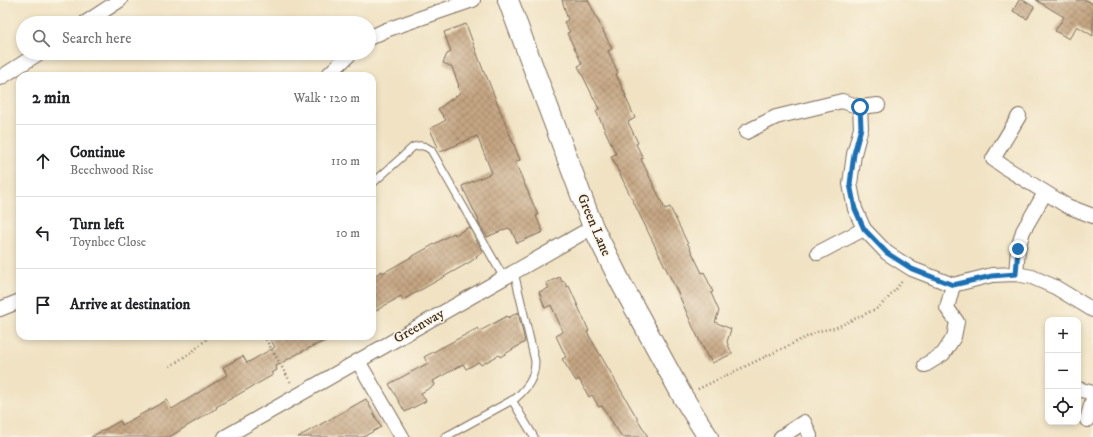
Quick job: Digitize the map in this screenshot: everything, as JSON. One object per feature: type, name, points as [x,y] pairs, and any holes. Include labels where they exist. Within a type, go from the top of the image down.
[{"type":"main road","name":"Green Lane","points":[[508,0],[593,227],[621,283],[683,397],[708,437]]},
{"type":"street","points":[[96,16],[120,0]]},
{"type":"street","points":[[376,35],[473,0]]},
{"type":"street","points":[[0,78],[28,60]]},
{"type":"street","points":[[331,72],[344,60]]},
{"type":"street","points":[[746,132],[776,117],[842,101],[860,107],[878,105]]},
{"type":"street","points":[[860,107],[861,128],[854,154],[850,184],[855,209],[864,229],[887,253],[912,269],[953,285],[992,276],[1016,274],[1032,277],[1055,287],[1093,310]]},
{"type":"street","points":[[1019,116],[993,159],[1067,206],[1093,216]]},
{"type":"street","points":[[1016,274],[1018,249],[1023,231],[1045,193]]},
{"type":"street","name":"Greenway","points":[[225,437],[593,227]]},
{"type":"street","points":[[818,253],[864,229]]},
{"type":"street","points":[[925,366],[943,354],[954,337],[957,322],[947,308],[953,285]]},
{"type":"street","points":[[0,309],[16,303]]},
{"type":"street","points":[[358,361],[402,437]]},
{"type":"street","points":[[1081,390],[1093,393]]},
{"type":"street","points":[[1087,420],[1093,398]]},
{"type":"street","points":[[781,437],[802,417],[810,436]]},
{"type":"lane","points":[[376,180],[413,147],[420,145],[426,146],[431,150],[509,275],[535,361],[535,370],[526,389],[516,398],[445,437]]},
{"type":"lane","points":[[512,400],[534,437]]},
{"type":"path","points":[[683,397],[819,331],[835,328],[878,308],[891,295],[912,269]]},
{"type":"path","points":[[170,366],[192,352],[206,340]]},
{"type":"path","points":[[266,340],[298,395]]},
{"type":"building","points":[[562,0],[588,0],[612,49],[608,51],[635,118],[628,122],[638,143],[636,144],[643,158],[641,159],[665,209],[670,207],[702,273],[704,272],[713,292],[711,293],[719,311],[715,322],[731,329],[727,342],[732,354],[712,363],[710,358],[708,358],[611,156],[616,154],[596,111],[599,109],[578,66],[582,64],[567,33],[570,32],[564,22],[568,20]]},
{"type":"building","points":[[1019,0],[1023,0],[1034,7],[1027,19],[1013,11]]},
{"type":"building","points":[[1036,0],[1086,0],[1093,4],[1093,36],[1077,26],[1069,39],[1055,31],[1064,17]]},
{"type":"building","points":[[466,24],[520,160],[515,162],[538,215],[536,216],[543,232],[517,243],[511,229],[508,228],[487,237],[478,222],[479,221],[462,186],[492,173],[477,136],[440,152],[430,129],[446,120],[438,109],[460,93],[452,67],[443,63],[447,54],[451,52],[444,32]]},
{"type":"building","points":[[469,227],[483,252],[470,262],[403,300],[401,296],[376,311],[376,275],[382,271],[383,273],[454,233],[455,235]]},
{"type":"building","points":[[560,277],[562,282],[564,281],[567,287],[569,286],[589,331],[587,332],[648,437],[622,437],[602,406],[599,407],[592,395],[589,397],[579,379],[576,381],[562,359],[566,357],[556,336],[563,332],[551,305],[545,308],[539,292],[549,288],[546,283]]},
{"type":"building","points":[[518,312],[525,342],[500,357],[499,355],[481,365],[479,362],[466,369],[463,364],[433,381],[435,385],[421,393],[426,401],[405,412],[389,384],[428,363],[424,357],[478,328],[480,331],[507,316],[508,318]]},
{"type":"building","points":[[271,340],[327,340],[276,366],[277,370],[271,373],[273,375],[216,407],[217,408],[169,437],[91,437],[120,421],[122,425],[167,400],[172,409],[227,375],[223,367],[243,356],[247,363],[275,347]]},
{"type":"building","points":[[366,399],[381,427],[363,437],[298,437]]},
{"type":"route","points":[[860,107],[861,128],[854,154],[850,184],[855,209],[864,229],[887,253],[912,269],[953,285],[992,276],[1016,274],[1018,249]]}]
